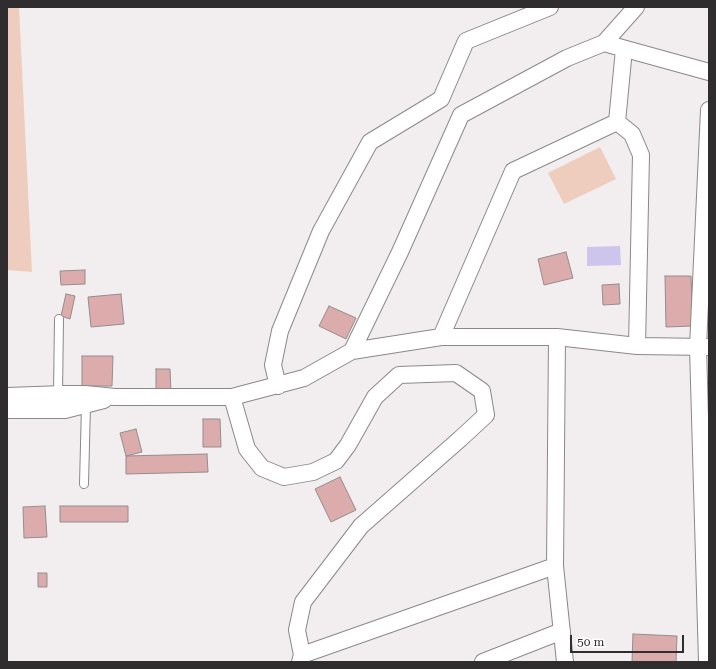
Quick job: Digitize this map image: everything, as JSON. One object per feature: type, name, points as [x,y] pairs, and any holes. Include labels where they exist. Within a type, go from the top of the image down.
[{"type":"street","points":[[278,386],[273,365],[280,331],[321,231],[370,142],[442,99],[466,41],[550,7]]},
{"type":"street","points":[[352,351],[400,252],[462,115],[567,58],[604,43],[636,7]]},
{"type":"street","points":[[604,43],[709,72]]},
{"type":"street","points":[[617,122],[624,49]]},
{"type":"street","points":[[442,99],[462,115]]},
{"type":"street","points":[[706,662],[703,347],[709,110]]},
{"type":"street","points":[[442,337],[513,171],[617,122]]},
{"type":"street","points":[[617,122],[632,134],[641,155],[637,346]]},
{"type":"street","points":[[7,396],[85,394],[115,397],[232,397],[304,378],[352,351],[442,337],[557,337],[637,346],[703,347]]},
{"type":"street","points":[[557,337],[555,566],[565,662]]},
{"type":"street","points":[[232,397],[247,449],[262,468],[284,477],[313,472],[336,461],[348,445],[375,397],[399,375],[456,373],[482,392],[486,415],[361,526],[303,602],[297,630],[301,658],[555,566]]},
{"type":"street","points":[[7,410],[65,410],[115,397]]},
{"type":"street","points":[[483,662],[562,631]]},
{"type":"lane","points":[[58,394],[59,319]]},
{"type":"lane","points":[[84,484],[86,405]]},
{"type":"shaded area","points":[[7,7],[19,7],[32,272],[7,270]]},
{"type":"shaded area","points":[[600,147],[616,179],[564,204],[548,173]]},
{"type":"shaded area","points":[[620,246],[621,265],[587,266],[587,247]]},
{"type":"building","points":[[566,252],[573,278],[544,285],[538,259]]},
{"type":"building","points":[[85,270],[85,284],[61,285],[60,271]]},
{"type":"building","points":[[665,276],[691,276],[693,326],[666,327]]},
{"type":"building","points":[[619,284],[620,304],[603,305],[602,285]]},
{"type":"building","points":[[66,294],[75,296],[70,319],[61,316]]},
{"type":"building","points":[[121,294],[124,324],[91,327],[88,297]]},
{"type":"building","points":[[329,306],[356,318],[346,339],[319,326]]},
{"type":"building","points":[[82,356],[113,356],[112,386],[82,386]]},
{"type":"building","points":[[156,369],[170,369],[171,392],[156,392]]},
{"type":"building","points":[[203,419],[220,419],[221,447],[203,447]]},
{"type":"building","points":[[136,429],[142,452],[126,456],[120,433]]},
{"type":"building","points":[[207,454],[208,472],[126,474],[126,456]]},
{"type":"building","points":[[340,477],[356,510],[331,522],[315,489]]},
{"type":"building","points":[[45,506],[47,537],[24,538],[23,507]]},
{"type":"building","points":[[60,506],[128,506],[128,522],[60,522]]},
{"type":"building","points":[[38,573],[47,573],[47,587],[38,587]]},
{"type":"building","points":[[633,634],[677,636],[676,662],[632,662]]}]
